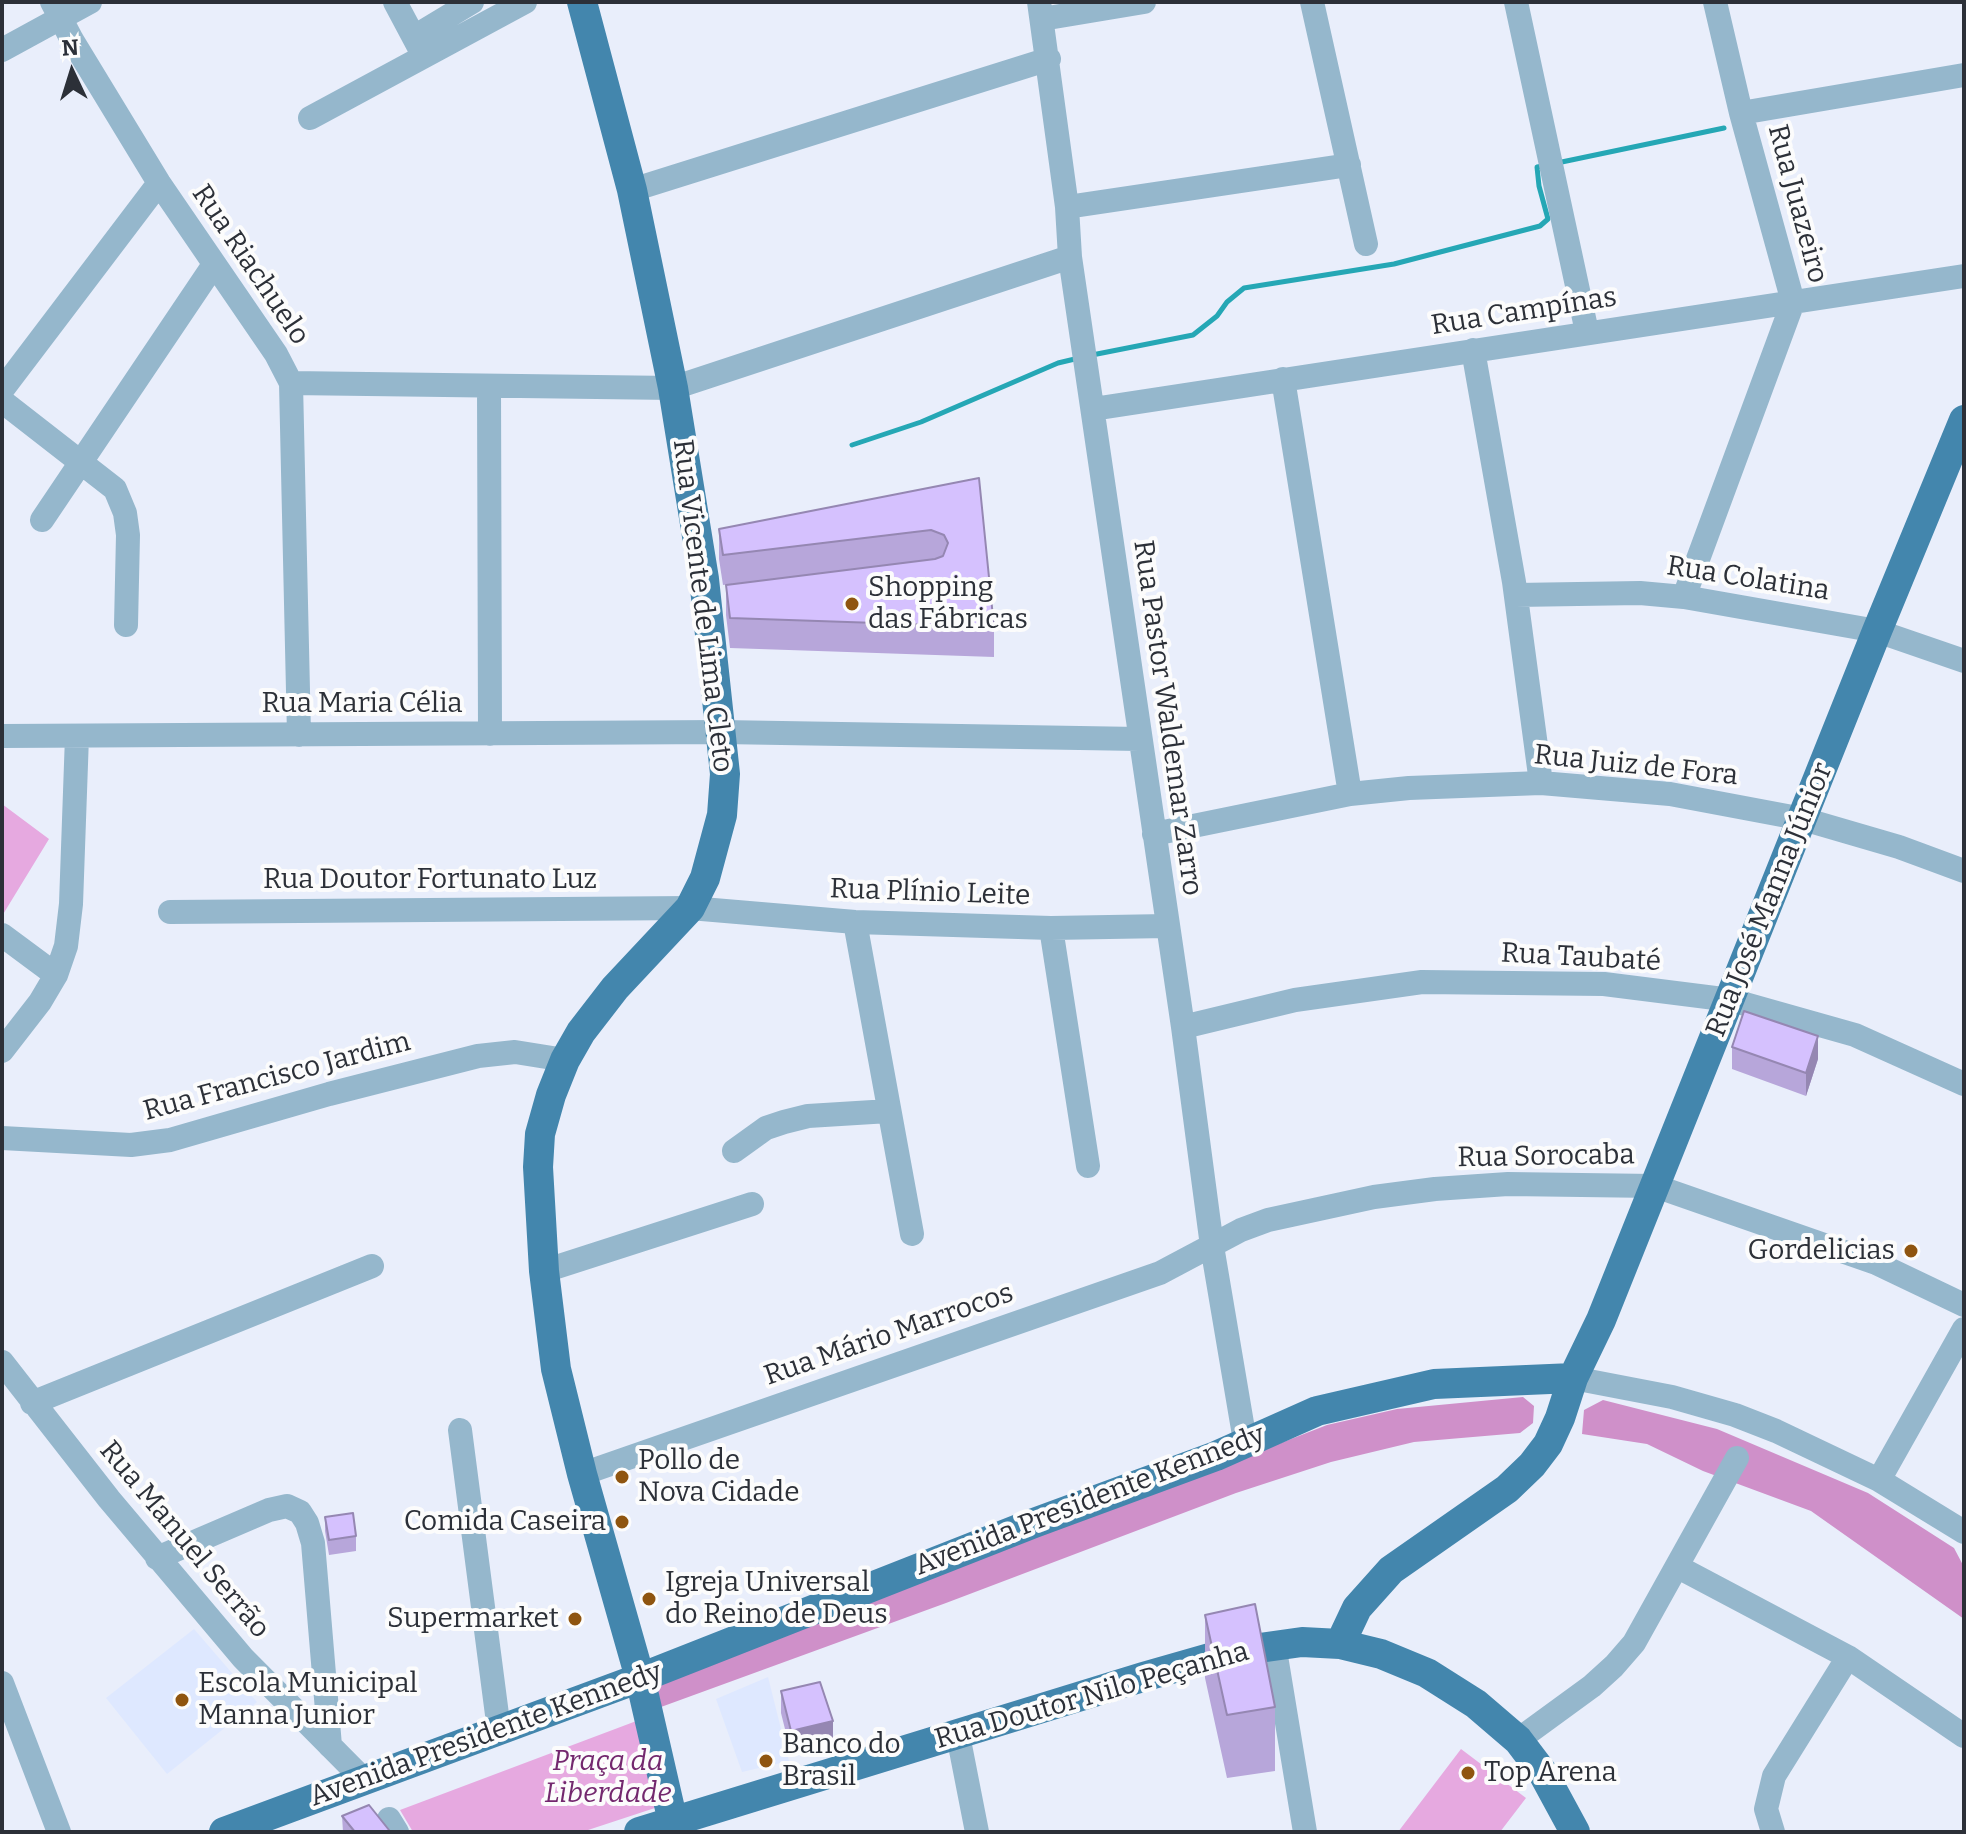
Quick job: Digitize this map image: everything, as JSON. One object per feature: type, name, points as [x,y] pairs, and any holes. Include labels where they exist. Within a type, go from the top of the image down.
[{"type":"main road","name":"Rua Vicente de Lima Cleto","points":[[582,2],[632,190],[715,600],[725,774],[722,815],[705,878],[690,908],[615,988],[581,1032],[565,1060],[551,1095],[540,1134],[538,1167],[544,1271],[556,1369],[582,1474],[640,1678],[674,1827]]},
{"type":"main road","name":"Rua José Manna Júnior","points":[[1340,1644],[1357,1608],[1391,1570],[1507,1489],[1548,1444],[1731,1000],[1964,420]]},
{"type":"main road","name":"Avenida Presidente Kennedy","points":[[224,1832],[640,1678],[1034,1523],[1216,1456],[1317,1411],[1434,1384],[1573,1378]]},
{"type":"main road","name":"Rua Doutor Nilo Peçanha","points":[[639,1832],[674,1827],[958,1735],[1231,1652],[1274,1644],[1340,1644],[1381,1654],[1427,1673],[1476,1704],[1518,1740],[1543,1773],[1575,1832]]},
{"type":"street","points":[[2,50],[56,10],[90,2]]},
{"type":"street","points":[[395,2],[419,47]]},
{"type":"street","points":[[310,118],[419,47],[472,2]]},
{"type":"street","points":[[419,47],[525,2]]},
{"type":"street","points":[[1041,11],[1144,2]]},
{"type":"street","points":[[1312,2],[1366,244]]},
{"type":"street","points":[[1516,2],[1587,332]]},
{"type":"street","name":"Rua Juazeiro","points":[[1684,597],[1793,302],[1741,113],[1715,2]]},
{"type":"street","name":"Rua Riachuelo","points":[[56,10],[159,183],[276,354],[291,383],[299,735]]},
{"type":"street","name":"Rua Pastor Waldemar Zarro","points":[[1041,11],[1067,207],[1070,257],[1183,1027],[1212,1246],[1245,1441]]},
{"type":"street","points":[[632,190],[1049,59]]},
{"type":"street","points":[[1741,113],[1964,75]]},
{"type":"street","points":[[1067,207],[1349,165]]},
{"type":"street","points":[[2,390],[159,183]]},
{"type":"street","points":[[291,383],[673,388],[1070,257]]},
{"type":"street","points":[[42,520],[213,266]]},
{"type":"street","name":"Rua Campínas","points":[[1093,409],[1964,276]]},
{"type":"street","points":[[1473,350],[1516,595],[1541,783]]},
{"type":"street","points":[[1283,379],[1350,794]]},
{"type":"street","points":[[489,386],[490,734]]},
{"type":"street","points":[[2,401],[115,489],[125,513],[128,535],[126,625]]},
{"type":"street","name":"Rua Colatina","points":[[1516,595],[1640,593],[1684,597],[1877,631],[1964,661]]},
{"type":"street","name":"Rua Maria Célia","points":[[2,736],[722,732],[1139,739]]},
{"type":"street","points":[[2,1051],[40,1002],[56,975],[66,946],[71,904],[77,736]]},
{"type":"street","name":"Rua Juiz de Fora","points":[[1154,834],[1350,794],[1409,788],[1541,783],[1670,794],[1803,819],[1899,847],[1964,871]]},
{"type":"street","name":"Rua Doutor Fortunato Luz","points":[[170,912],[690,908]]},
{"type":"street","name":"Rua Plínio Leite","points":[[690,908],[855,922],[1051,928],[1167,926]]},
{"type":"street","points":[[855,922],[912,1234]]},
{"type":"street","points":[[1051,928],[1088,1166]]},
{"type":"street","points":[[2,935],[56,975]]},
{"type":"street","name":"Rua Taubaté","points":[[1183,1027],[1295,1000],[1422,982],[1604,984],[1731,1000],[1855,1035],[1964,1084]]},
{"type":"street","name":"Rua Francisco Jardim","points":[[2,1138],[131,1145],[170,1140],[329,1094],[478,1056],[515,1052],[565,1060]]},
{"type":"street","points":[[734,1151],[766,1128],[784,1122],[808,1116],[889,1111]]},
{"type":"street","name":"Rua Sorocaba","points":[[1212,1246],[1268,1220],[1420,1191],[1508,1184],[1655,1186],[1876,1263],[1964,1305]]},
{"type":"street","points":[[544,1271],[752,1204]]},
{"type":"street","name":"Rua Mário Marrocos","points":[[582,1474],[1160,1273],[1212,1246]]},
{"type":"street","points":[[32,1403],[372,1266]]},
{"type":"street","points":[[1879,1480],[1964,1329]]},
{"type":"street","name":"Rua Manuel Serrão","points":[[2,1362],[157,1558],[259,1676],[364,1780]]},
{"type":"street","name":"Avenida Presidente Kennedy","points":[[1573,1378],[1672,1397],[1735,1415],[1776,1431],[1879,1480],[1964,1532]]},
{"type":"street","points":[[460,1430],[499,1730]]},
{"type":"street","points":[[1518,1740],[1614,1666],[1634,1643],[1737,1458]]},
{"type":"street","points":[[157,1558],[269,1510],[287,1506],[300,1512],[313,1543],[330,1746]]},
{"type":"street","points":[[1678,1567],[1848,1657],[1964,1736]]},
{"type":"street","points":[[1274,1644],[1305,1832]]},
{"type":"street","points":[[1773,1832],[1766,1809],[1774,1776],[1848,1657]]},
{"type":"street","points":[[2,1683],[59,1832]]},
{"type":"street","points":[[958,1735],[977,1832]]},
{"type":"shaded area","points":[[1523,1397],[1534,1406],[1533,1423],[1520,1433],[1414,1442],[1331,1462],[1236,1493],[661,1707],[651,1680],[1104,1512],[1327,1425],[1397,1409]]},
{"type":"shaded area","points":[[1603,1400],[1717,1429],[1868,1493],[1954,1548],[1964,1567],[1964,1619],[1811,1511],[1703,1471],[1647,1444],[1582,1434],[1584,1410]]},
{"type":"shaded area","name":"Escola Municipal Manna Junior","points":[[194,1629],[257,1702],[167,1774],[106,1698]]},
{"type":"shaded area","points":[[768,1677],[789,1761],[742,1772],[716,1699]]},
{"type":"green space","points":[[2,804],[49,839],[2,916]]},
{"type":"green space","name":"Praça da Liberdade","points":[[639,1720],[664,1805],[582,1832],[413,1832],[400,1810]]},
{"type":"green space","name":"Top Arena","points":[[1461,1749],[1526,1798],[1500,1832],[1398,1832]]},
{"type":"building","points":[[979,478],[994,627],[730,618],[726,585],[935,559],[943,556],[948,543],[944,535],[931,530],[723,555],[719,529]]},
{"type":"building","points":[[1744,1011],[1818,1036],[1806,1073],[1732,1047]]},
{"type":"building","points":[[353,1513],[356,1536],[329,1540],[325,1517]]},
{"type":"building","points":[[1255,1604],[1275,1707],[1227,1715],[1205,1615]]},
{"type":"building","points":[[820,1682],[833,1721],[791,1731],[781,1691]]},
{"type":"building","points":[[369,1805],[389,1832],[355,1832],[342,1816]]},
{"type":"waterway","points":[[1557,163],[1724,128]]},
{"type":"waterway","points":[[1092,355],[1193,335],[1244,288],[1394,264],[1540,226],[1548,219],[1537,167],[1543,166]]},
{"type":"waterway","points":[[852,445],[921,422],[1058,363],[1079,358]]},
{"type":"place","name":"Shopping das Fábricas","points":[[852,604]]},
{"type":"place","name":"Gordelicias","points":[[1911,1251]]},
{"type":"place","name":"Pollo de Nova Cidade","points":[[622,1477]]},
{"type":"place","name":"Comida Caseira","points":[[622,1522]]},
{"type":"place","name":"Igreja Universal do Reino de Deus","points":[[649,1599]]},
{"type":"place","name":"Supermarket","points":[[575,1619]]},
{"type":"place","name":"Escola Municipal Manna Junior","points":[[182,1700]]},
{"type":"place","name":"Banco do Brasil","points":[[766,1761]]},
{"type":"place","name":"Top Arena","points":[[1468,1773]]}]
